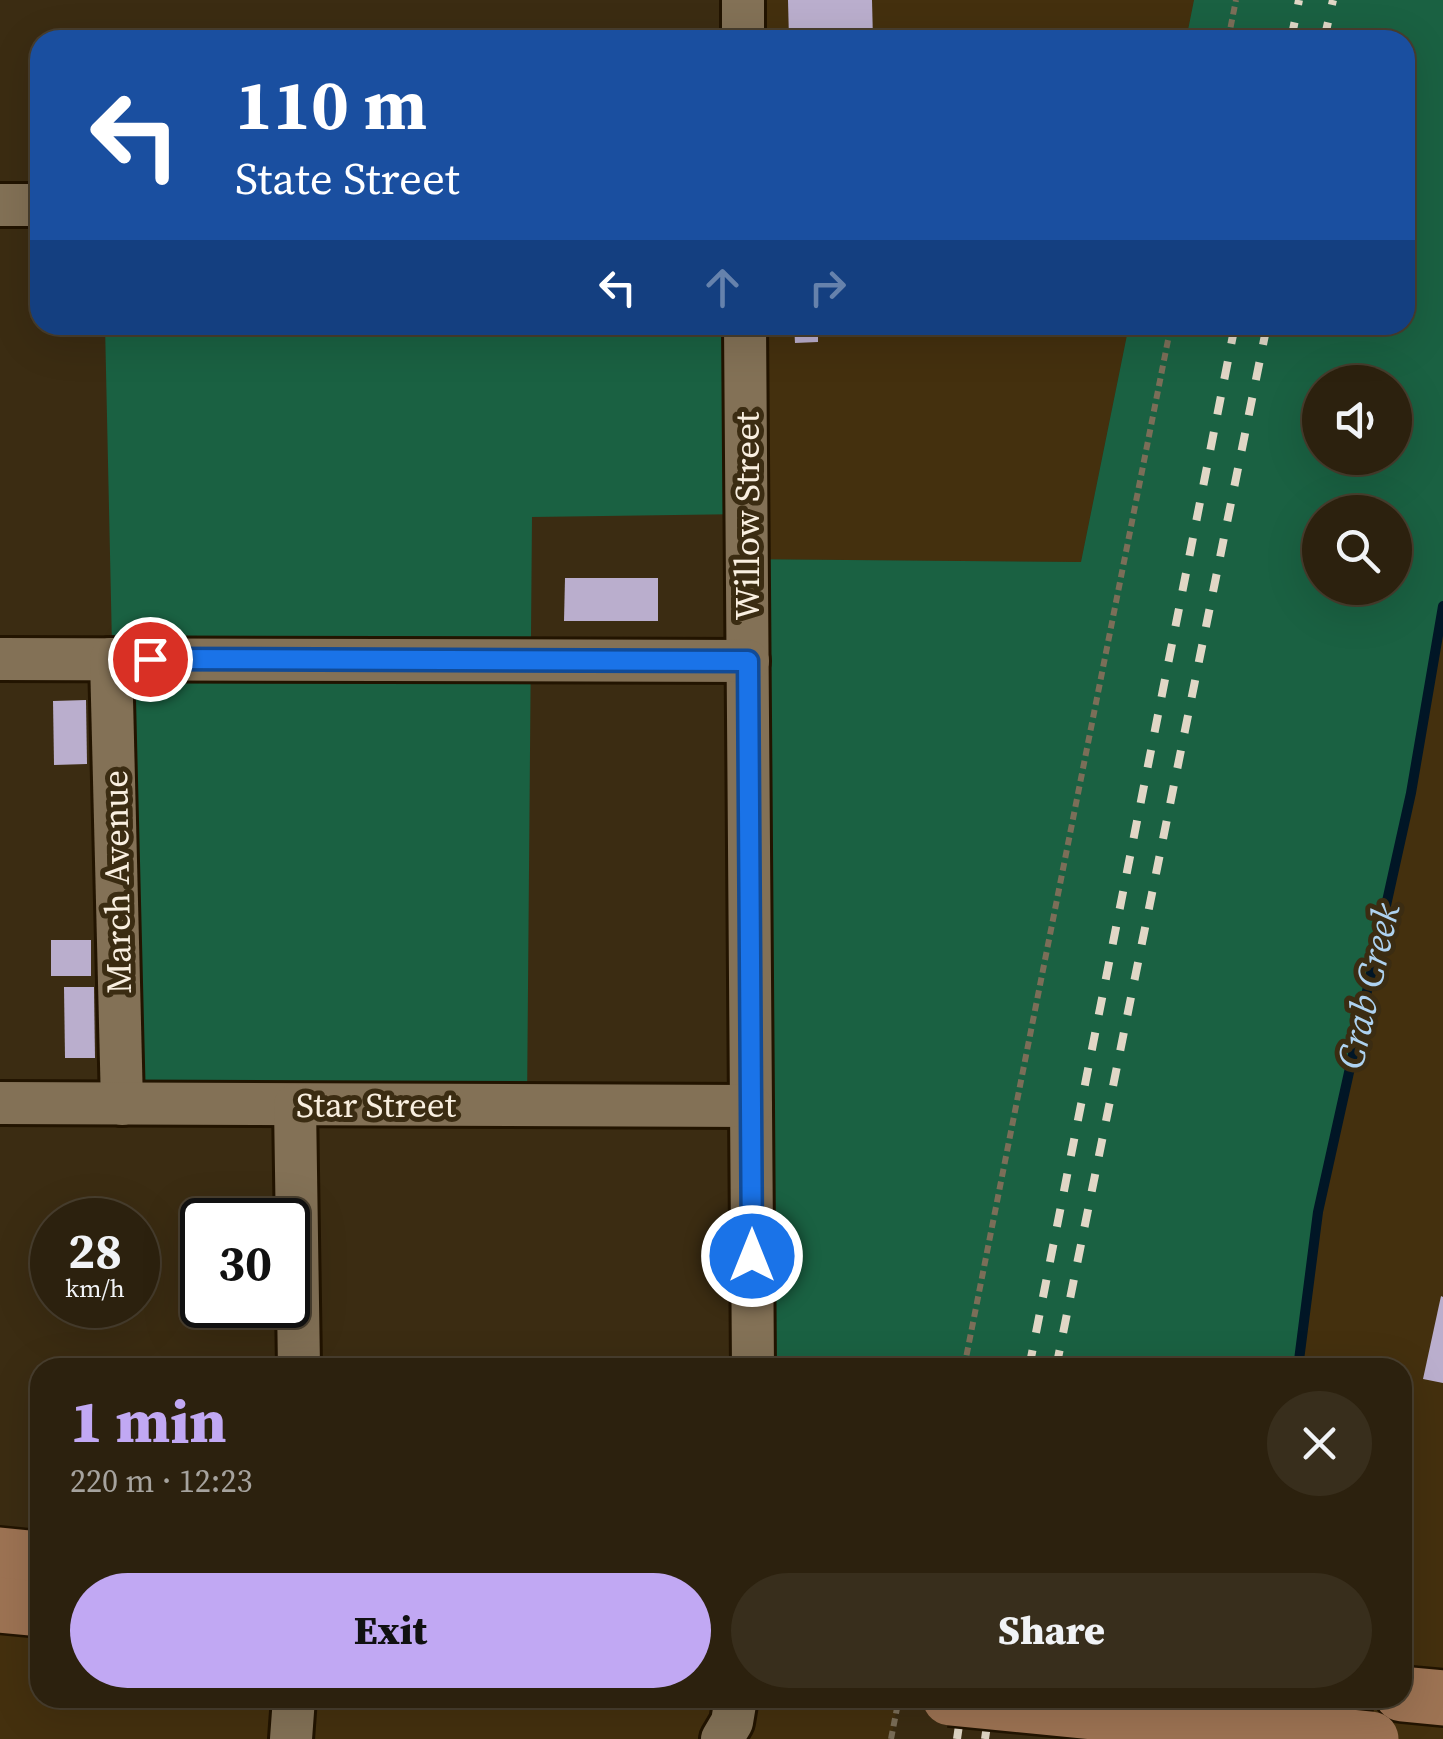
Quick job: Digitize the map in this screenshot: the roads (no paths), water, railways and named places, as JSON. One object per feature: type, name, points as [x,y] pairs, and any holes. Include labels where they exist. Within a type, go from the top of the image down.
[{"type":"main road","points":[[0,1555],[30,1558]]},
{"type":"main road","points":[[0,1605],[30,1608]]},
{"type":"main road","points":[[1412,1695],[1443,1698]]},
{"type":"main road","points":[[1053,1708],[1372,1739]]},
{"type":"street","points":[[743,0],[743,30]]},
{"type":"street","points":[[0,205],[30,205]]},
{"type":"street","name":"Willow Street","points":[[745,335],[753,1358]]},
{"type":"street","points":[[0,659],[748,661]]},
{"type":"street","name":"March Avenue","points":[[112,659],[122,1104]]},
{"type":"street","name":"Star Street","points":[[0,1104],[751,1106]]},
{"type":"street","points":[[296,1104],[299,1358]]},
{"type":"street","points":[[290,1739],[293,1708]]},
{"type":"street","points":[[722,1739],[732,1722],[734,1708]]},
{"type":"waterway","name":"Crab Creek","points":[[1299,1358],[1318,1212],[1411,793],[1443,606]]},
{"type":"railway","points":[[1293,30],[1299,0]]},
{"type":"railway","points":[[1326,30],[1333,0]]},
{"type":"railway","points":[[1031,1358],[1233,335]]},
{"type":"railway","points":[[1058,1358],[1265,335]]},
{"type":"railway","points":[[957,1739],[962,1708]]},
{"type":"railway","points":[[985,1739],[990,1708]]}]
